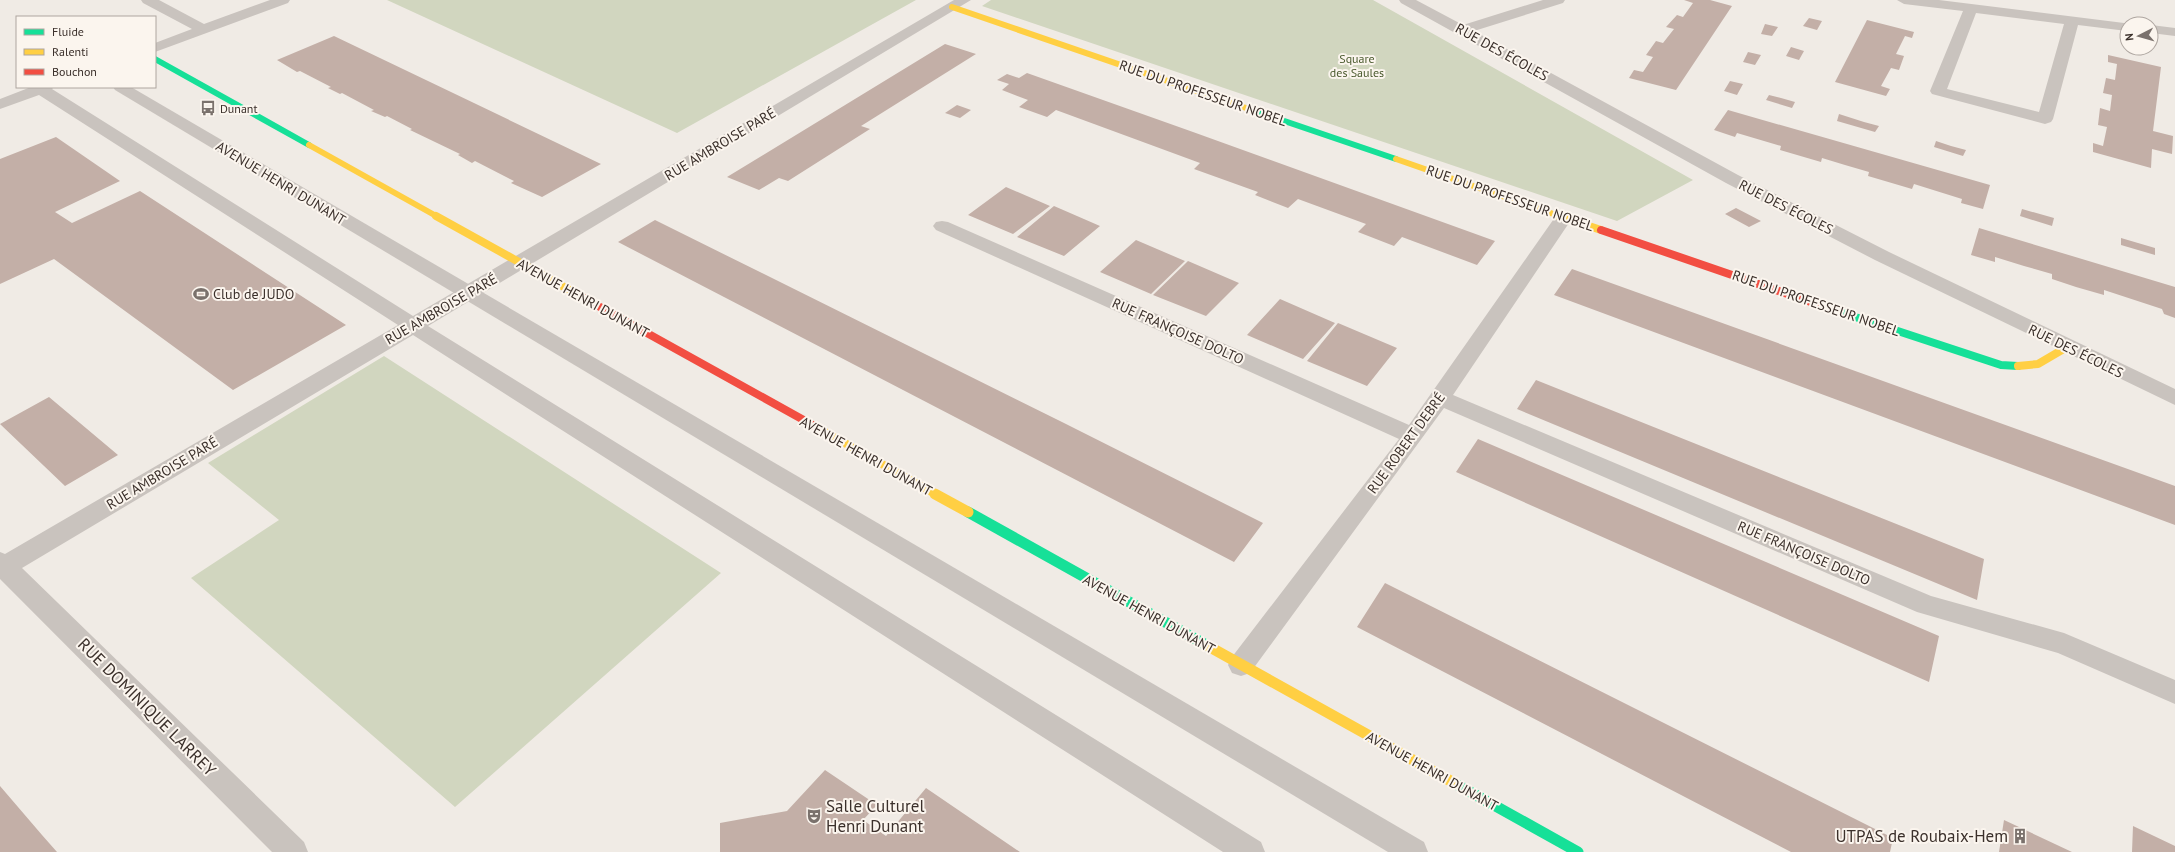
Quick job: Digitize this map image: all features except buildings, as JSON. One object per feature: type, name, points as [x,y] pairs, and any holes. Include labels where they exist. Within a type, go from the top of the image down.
[{"type":"street","points":[[148,0],[204,30]]},
{"type":"street","points":[[156,48],[283,0]]},
{"type":"street","name":"RUE DES ÉCOLES","points":[[1406,0],[1732,179],[1882,256],[2067,347],[2175,398]]},
{"type":"street","points":[[1462,30],[1558,0]]},
{"type":"street","points":[[1904,0],[2119,25]]},
{"type":"street","name":"RUE DU PROFESSEUR NOBEL","points":[[958,4],[1564,217],[1869,322],[2001,365],[2027,367],[2047,361],[2067,347]]},
{"type":"street","name":"RUE AMBROISE PARÉ","points":[[1,565],[468,294],[958,4]]},
{"type":"street","points":[[1971,8],[1938,91],[2045,119],[2072,20]]},
{"type":"street","points":[[2159,30],[2175,32]]},
{"type":"street","name":"AVENUE HENRI DUNANT","points":[[156,60],[1578,852]]},
{"type":"street","points":[[0,104],[44,88],[413,326],[1250,852]]},
{"type":"street","name":"RUE ROBERT DEBRÉ","points":[[1241,665],[1413,436],[1564,217]]},
{"type":"street","name":"RUE FRANÇOISE DOLTO","points":[[942,226],[1413,436]]},
{"type":"street","name":"RUE FRANÇOISE DOLTO","points":[[1440,398],[1926,605],[2064,644],[2175,692]]},
{"type":"street","name":"RUE DOMINIQUE LARREY","points":[[1,565],[293,852]]},
{"type":"lane","name":"AVENUE HENRI DUNANT","points":[[122,88],[1414,852]]},
{"type":"green space","points":[[387,0],[916,0],[677,133]]},
{"type":"green space","name":"Square des Saules","points":[[991,0],[1373,0],[1693,180],[1617,221],[982,6]]},
{"type":"green space","points":[[384,356],[721,573],[455,807],[191,578],[279,520],[208,463]]},
{"type":"traffic: fast","points":[[156,60],[309,145]]},
{"type":"traffic: fast","points":[[1249,109],[1396,159]]},
{"type":"traffic: fast","points":[[1837,311],[2001,365],[2018,366]]},
{"type":"traffic: fast","points":[[968,512],[1208,646]]},
{"type":"traffic: fast","points":[[1456,784],[1578,852]]},
{"type":"traffic: slow","points":[[952,7],[1249,109]]},
{"type":"traffic: slow","points":[[309,145],[582,297]]},
{"type":"traffic: slow","points":[[1396,159],[1601,230]]},
{"type":"traffic: slow","points":[[2018,366],[2038,364],[2067,347]]},
{"type":"traffic: slow","points":[[818,428],[968,512]]},
{"type":"traffic: slow","points":[[1208,646],[1456,784]]},
{"type":"traffic: jam","points":[[1601,230],[1837,311]]},
{"type":"traffic: jam","points":[[582,297],[818,428]]},
{"type":"place","name":"Dunant","points":[[208,108]]},
{"type":"place","name":"Club de JUDO","points":[[201,294]]},
{"type":"place","name":"Salle Culturel Henri Dunant","points":[[814,816]]},
{"type":"place","name":"UTPAS de Roubaix-Hem","points":[[2020,836]]}]
